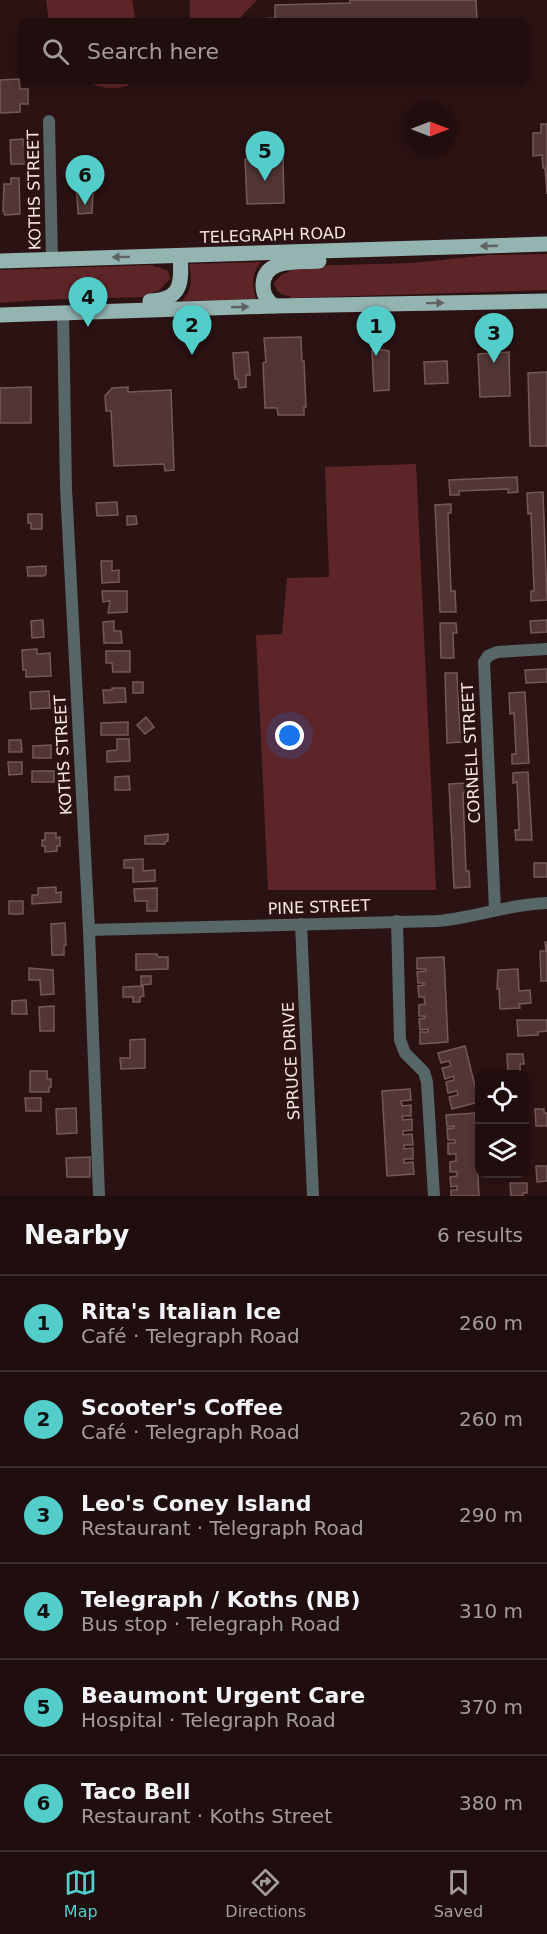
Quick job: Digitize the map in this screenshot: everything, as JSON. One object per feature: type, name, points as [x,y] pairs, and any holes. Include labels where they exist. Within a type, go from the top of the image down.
[{"type":"main road","name":"TELEGRAPH ROAD","points":[[0,261],[547,244]]},
{"type":"main road","points":[[274,306],[265,295],[264,281],[270,268],[280,264],[404,258],[422,256],[446,248]]},
{"type":"main road","points":[[0,307],[160,301],[171,297],[179,287],[180,256]]},
{"type":"main road","points":[[0,315],[274,306],[547,301]]},
{"type":"street","name":"KOTHS STREET","points":[[49,121],[52,259]]},
{"type":"street","name":"KOTHS STREET","points":[[63,312],[66,488],[89,930],[99,1196]]},
{"type":"street","name":"CORNELL STREET","points":[[495,910],[484,662],[488,656],[497,652],[547,649]]},
{"type":"street","name":"PINE STREET","points":[[89,930],[445,921],[495,910],[547,903]]},
{"type":"street","points":[[397,921],[400,1040],[405,1053],[423,1072],[428,1082],[434,1196]]},
{"type":"street","name":"SPRUCE DRIVE","points":[[301,924],[313,1196]]},
{"type":"shaded area","points":[[46,0],[132,0],[135,18],[48,18]]},
{"type":"shaded area","points":[[190,0],[257,0],[240,18],[190,18]]},
{"type":"shaded area","points":[[92,84],[129,84],[111,88]]},
{"type":"shaded area","points":[[547,254],[547,290],[290,298],[290,296],[279,293],[274,283],[281,275],[301,266],[412,263],[489,255]]},
{"type":"shaded area","points":[[261,262],[255,271],[253,280],[256,299],[182,301],[191,283],[189,264]]},
{"type":"shaded area","points":[[153,265],[168,271],[170,279],[158,291],[145,297],[0,303],[0,270]]},
{"type":"shaded area","points":[[416,464],[436,890],[268,890],[256,635],[282,634],[287,578],[329,577],[325,467]]},
{"type":"building","points":[[350,0],[476,0],[477,18],[275,18],[275,5],[350,3]]},
{"type":"building","points":[[18,79],[20,89],[28,89],[28,104],[20,104],[20,112],[0,113],[0,80]]},
{"type":"building","points":[[541,124],[547,124],[547,194],[542,155],[533,156],[533,133],[541,133]]},
{"type":"building","points":[[23,139],[26,152],[28,152],[29,164],[11,164],[10,140]]},
{"type":"building","points":[[283,158],[284,203],[247,204],[245,159]]},
{"type":"building","points":[[11,178],[19,178],[20,214],[5,215],[3,211],[4,184],[11,184]]},
{"type":"building","points":[[91,180],[92,213],[78,214],[76,181]]},
{"type":"building","points":[[301,337],[306,407],[304,407],[304,415],[278,415],[277,408],[265,408],[264,338]]},
{"type":"building","points":[[377,349],[389,351],[389,390],[374,391],[372,351],[377,351]]},
{"type":"building","points":[[248,352],[250,375],[246,375],[246,387],[239,388],[238,379],[235,379],[233,353]]},
{"type":"building","points":[[509,352],[510,396],[480,397],[478,354]]},
{"type":"building","points":[[447,361],[448,383],[425,384],[424,362]]},
{"type":"building","points":[[547,372],[547,446],[530,446],[528,373]]},
{"type":"building","points":[[31,387],[31,423],[0,423],[0,388]]},
{"type":"building","points":[[128,387],[128,392],[171,390],[174,470],[165,471],[164,464],[114,466],[111,411],[106,411],[105,396],[112,388]]},
{"type":"building","points":[[517,477],[518,492],[508,493],[508,489],[459,491],[459,495],[450,495],[449,480]]},
{"type":"building","points":[[543,492],[547,600],[531,601],[531,591],[534,591],[531,513],[528,514],[527,493]]},
{"type":"building","points":[[117,502],[118,515],[97,516],[96,503]]},
{"type":"building","points":[[451,504],[451,513],[448,513],[451,591],[455,591],[456,612],[440,612],[435,505]]},
{"type":"building","points":[[28,514],[42,514],[42,529],[31,529]]},
{"type":"building","points":[[127,516],[136,516],[137,524],[127,525]]},
{"type":"building","points":[[101,561],[112,561],[112,571],[119,570],[119,582],[102,583]]},
{"type":"building","points":[[46,566],[44,576],[28,576],[27,567]]},
{"type":"building","points":[[102,591],[127,591],[127,612],[108,613],[110,601],[103,602]]},
{"type":"building","points":[[43,620],[44,637],[32,638],[31,621]]},
{"type":"building","points":[[547,620],[547,632],[531,633],[530,621]]},
{"type":"building","points":[[114,621],[114,631],[121,631],[122,643],[104,643],[103,622]]},
{"type":"building","points":[[440,623],[456,623],[457,633],[453,633],[454,658],[441,658]]},
{"type":"building","points":[[37,649],[37,654],[50,653],[51,676],[26,677],[26,670],[23,670],[22,650]]},
{"type":"building","points":[[106,651],[130,651],[130,672],[113,672],[112,663],[106,663]]},
{"type":"building","points":[[547,669],[547,682],[526,683],[525,670]]},
{"type":"building","points":[[445,673],[457,673],[460,732],[463,732],[463,742],[447,743]]},
{"type":"building","points":[[133,682],[143,682],[143,693],[133,693]]},
{"type":"building","points":[[112,688],[125,688],[126,702],[104,703],[103,690],[112,690]]},
{"type":"building","points":[[49,691],[50,708],[31,709],[30,692]]},
{"type":"building","points":[[525,692],[529,763],[512,764],[512,754],[516,754],[514,713],[510,714],[509,693]]},
{"type":"building","points":[[146,717],[154,727],[145,734],[137,725]]},
{"type":"building","points":[[128,722],[128,735],[101,735],[101,723]]},
{"type":"building","points":[[117,739],[129,739],[130,761],[107,762],[107,751],[117,750]]},
{"type":"building","points":[[9,740],[21,740],[22,752],[9,752]]},
{"type":"building","points":[[51,745],[51,758],[33,758],[33,746]]},
{"type":"building","points":[[8,762],[22,762],[22,774],[9,775]]},
{"type":"building","points":[[32,771],[54,771],[54,782],[32,782]]},
{"type":"building","points":[[528,772],[532,840],[516,840],[515,830],[519,830],[517,782],[513,783],[513,773]]},
{"type":"building","points":[[129,776],[130,790],[115,790],[115,777]]},
{"type":"building","points":[[466,783],[466,793],[463,793],[466,871],[469,871],[470,887],[454,888],[449,784]]},
{"type":"building","points":[[45,833],[56,833],[56,838],[60,837],[60,846],[57,846],[57,851],[45,852],[42,840],[45,840]]},
{"type":"building","points":[[168,834],[168,841],[165,844],[145,844],[145,836]]},
{"type":"building","points":[[143,859],[143,871],[155,870],[155,881],[133,882],[133,868],[124,868],[124,860]]},
{"type":"building","points":[[534,863],[547,863],[547,877],[534,877]]},
{"type":"building","points":[[56,887],[56,893],[61,892],[61,902],[32,904],[32,895],[38,895],[38,888]]},
{"type":"building","points":[[157,888],[157,911],[147,911],[147,901],[135,901],[134,889]]},
{"type":"building","points":[[9,901],[23,901],[23,914],[9,914]]},
{"type":"building","points":[[65,923],[64,955],[52,955],[51,924]]},
{"type":"building","points":[[545,942],[547,942],[547,981],[541,981],[540,951],[546,951]]},
{"type":"building","points":[[136,954],[157,954],[158,957],[168,957],[168,969],[136,970]]},
{"type":"building","points":[[444,957],[448,1042],[420,1044],[420,1032],[428,1032],[428,1029],[420,1030],[419,1019],[425,1016],[419,1016],[419,1005],[425,1004],[424,997],[419,997],[418,986],[424,983],[418,983],[417,972],[426,971],[426,969],[417,969],[417,958]]},
{"type":"building","points":[[29,968],[53,970],[54,994],[41,995],[40,980],[29,980]]},
{"type":"building","points":[[518,969],[519,991],[530,990],[531,1003],[519,1004],[520,1008],[500,1009],[499,989],[497,989],[498,970]]},
{"type":"building","points":[[141,976],[151,976],[151,984],[141,985]]},
{"type":"building","points":[[143,986],[144,996],[140,997],[140,1002],[133,1002],[133,997],[123,997],[123,987]]},
{"type":"building","points":[[26,1000],[27,1014],[12,1014],[12,1001]]},
{"type":"building","points":[[54,1006],[54,1031],[40,1031],[39,1007]]},
{"type":"building","points":[[517,1020],[547,1020],[547,1031],[538,1032],[538,1035],[518,1036]]},
{"type":"building","points":[[145,1039],[145,1068],[121,1069],[120,1058],[130,1058],[130,1040]]},
{"type":"building","points":[[465,1046],[475,1086],[475,1103],[452,1109],[449,1097],[458,1095],[457,1091],[448,1093],[446,1082],[454,1080],[454,1076],[445,1079],[442,1068],[451,1066],[449,1061],[441,1063],[438,1053]]},
{"type":"building","points":[[507,1054],[523,1054],[524,1064],[520,1064],[520,1070],[508,1070]]},
{"type":"building","points":[[30,1071],[47,1071],[47,1079],[51,1079],[49,1092],[30,1092]]},
{"type":"building","points":[[410,1089],[411,1100],[401,1101],[402,1106],[411,1105],[411,1116],[402,1116],[403,1120],[412,1119],[412,1130],[403,1131],[403,1135],[412,1134],[413,1145],[404,1145],[404,1149],[413,1148],[413,1159],[404,1159],[404,1163],[413,1162],[414,1174],[387,1176],[382,1091]]},
{"type":"building","points":[[25,1098],[41,1098],[41,1111],[26,1111]]},
{"type":"building","points":[[76,1108],[77,1133],[57,1134],[56,1109]]},
{"type":"building","points":[[535,1109],[544,1109],[544,1113],[547,1113],[547,1126],[536,1126]]},
{"type":"building","points":[[475,1113],[475,1178],[478,1178],[479,1196],[451,1196],[451,1190],[457,1190],[457,1186],[451,1187],[450,1177],[457,1176],[457,1172],[450,1172],[450,1162],[456,1161],[456,1154],[448,1154],[448,1143],[455,1143],[455,1140],[448,1140],[447,1129],[454,1128],[454,1126],[447,1127],[446,1115]]},
{"type":"building","points":[[90,1157],[90,1177],[67,1177],[66,1158]]},
{"type":"building","points":[[536,1166],[547,1166],[547,1181],[537,1182]]},
{"type":"building","points":[[510,1183],[527,1183],[527,1193],[523,1193],[523,1196],[511,1196]]},
{"type":"place","name":"Beaumont Urgent Care","points":[[265,181]]},
{"type":"place","name":"Taco Bell","points":[[85,205]]},
{"type":"place","name":"Telegraph / Koths (NB)","points":[[88,327]]},
{"type":"place","name":"Scooter's Coffee","points":[[192,355]]},
{"type":"place","name":"Rita's Italian Ice","points":[[376,356]]},
{"type":"place","name":"Leo's Coney Island","points":[[494,363]]}]
